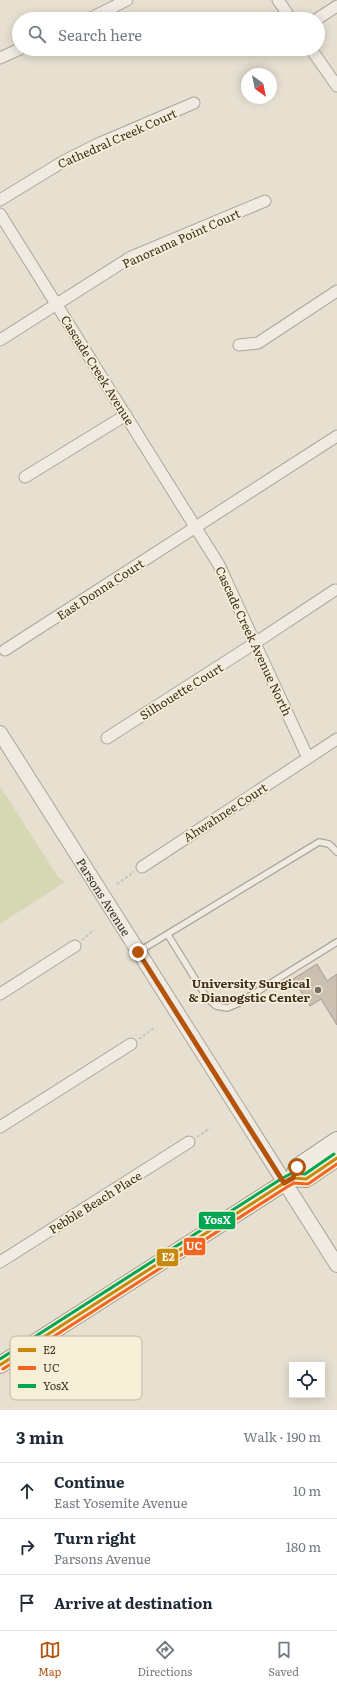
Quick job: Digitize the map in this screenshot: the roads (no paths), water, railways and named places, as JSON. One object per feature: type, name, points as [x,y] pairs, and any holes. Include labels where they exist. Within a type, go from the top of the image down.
[{"type":"main road","points":[[45,1336],[289,1180],[297,1167],[337,1140]]},
{"type":"main road","points":[[289,1180],[306,1179],[337,1158]]},
{"type":"main road","points":[[0,1365],[10,1359]]},
{"type":"street","points":[[103,12],[126,0]]},
{"type":"street","points":[[278,0],[286,12]]},
{"type":"street","points":[[325,14],[337,6]]},
{"type":"street","points":[[0,58],[12,53]]},
{"type":"street","points":[[316,56],[337,86]]},
{"type":"street","name":"Cathedral Creek Court","points":[[0,200],[64,161],[98,144],[194,104]]},
{"type":"street","name":"Panorama Point Court","points":[[0,340],[131,257],[265,201]]},
{"type":"street","name":"Cascade Creek Avenue","points":[[0,214],[195,528]]},
{"type":"street","points":[[239,345],[258,343],[337,291]]},
{"type":"street","points":[[25,477],[126,415]]},
{"type":"street","name":"East Donna Court","points":[[5,650],[337,436]]},
{"type":"street","name":"Cascade Creek Avenue North","points":[[195,528],[219,565],[308,758]]},
{"type":"street","name":"Silhouette Court","points":[[107,738],[335,590]]},
{"type":"street","name":"Parsons Avenue","points":[[0,733],[138,952],[289,1180],[337,1265]]},
{"type":"street","name":"Ahwahnee Court","points":[[142,867],[337,739]]},
{"type":"street","points":[[0,994],[75,946]]},
{"type":"street","points":[[0,1127],[131,1044]]},
{"type":"street","name":"Pebble Beach Place","points":[[0,1262],[189,1142]]},
{"type":"lane","points":[[138,952],[318,842],[328,844],[337,852]]},
{"type":"lane","points":[[168,935],[207,998],[216,1006],[227,1008],[237,1004],[337,942]]},
{"type":"place","name":"University Surgical & Dianogstic Center","points":[[318,990]]}]
